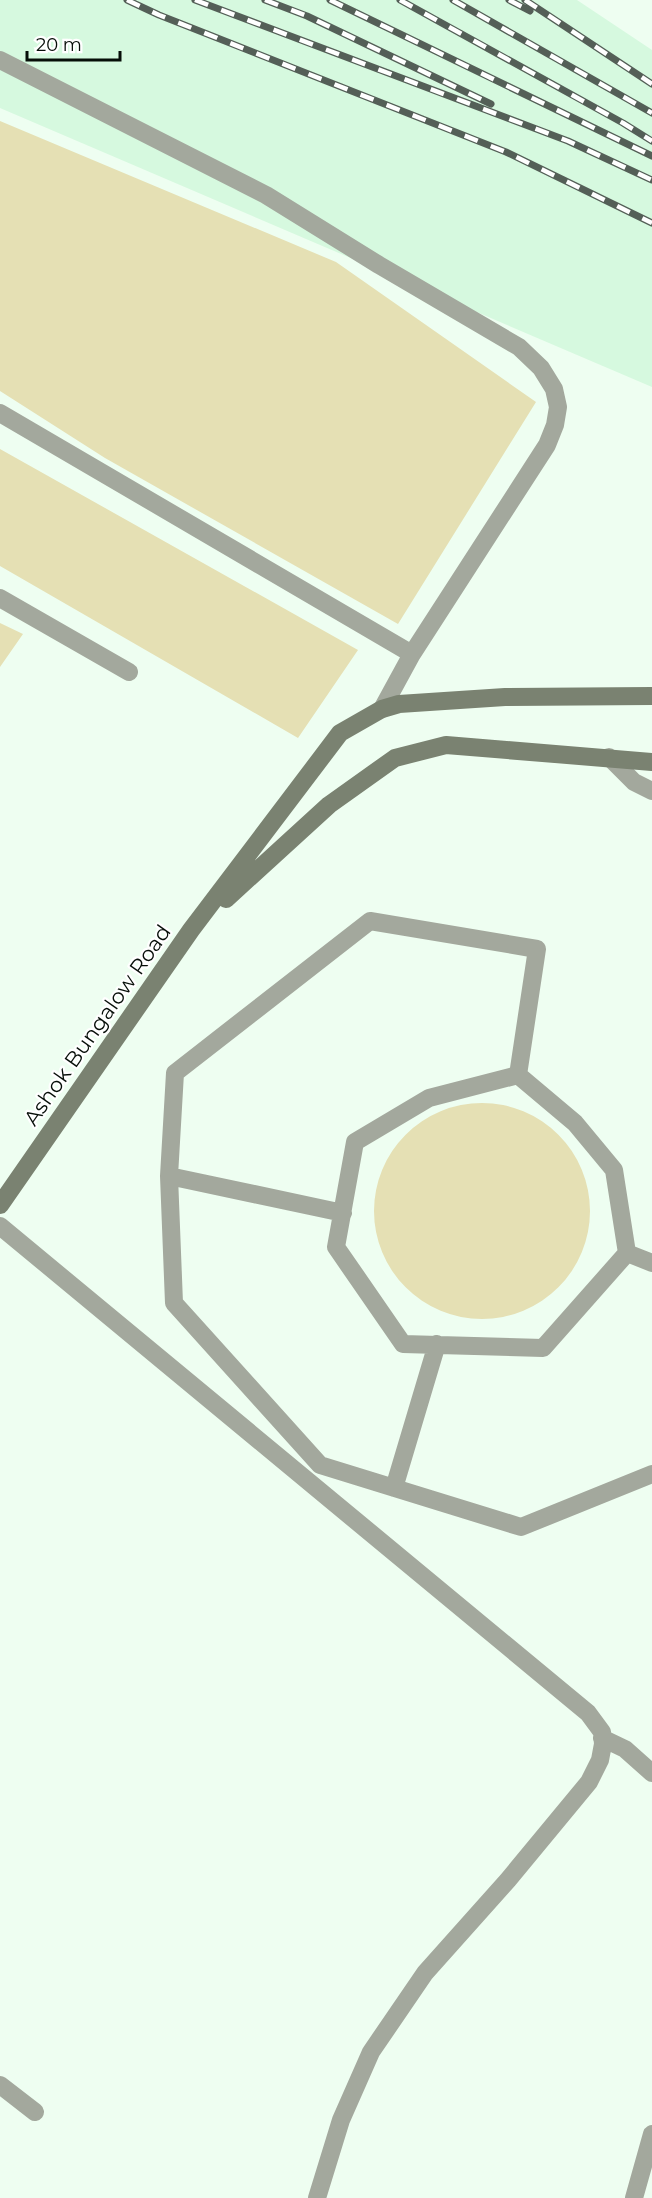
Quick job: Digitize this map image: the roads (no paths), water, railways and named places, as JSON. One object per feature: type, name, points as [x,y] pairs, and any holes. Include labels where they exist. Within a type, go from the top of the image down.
[{"type":"street","points":[[2,66],[266,195],[379,265],[519,347],[541,368],[554,388],[558,407],[555,425],[547,445],[412,654],[382,709]]},
{"type":"street","points":[[0,413],[412,654]]},
{"type":"street","points":[[0,598],[129,672]]},
{"type":"street","name":"Ashok Bungalow Road","points":[[0,1205],[191,930],[340,733],[382,709],[399,704],[505,697],[652,696]]},
{"type":"street","name":"Ashok Bungalow Road","points":[[191,930],[329,805],[395,758],[446,745],[652,762]]},
{"type":"street","points":[[609,757],[634,782],[652,791]]},
{"type":"street","points":[[518,1075],[537,949],[370,921],[175,1074],[169,1176],[174,1303],[320,1465],[521,1527],[652,1474]]},
{"type":"street","points":[[518,1075],[429,1098],[355,1142],[336,1247],[403,1344],[543,1348],[627,1253]]},
{"type":"street","points":[[518,1075],[575,1123],[614,1170],[627,1253]]},
{"type":"street","points":[[169,1176],[343,1213]]},
{"type":"street","points":[[0,1226],[588,1713],[602,1732],[603,1744],[600,1760],[589,1782],[508,1880],[425,1973],[371,2052],[341,2120],[317,2198]]},
{"type":"street","points":[[627,1253],[652,1263]]},
{"type":"street","points":[[394,1488],[437,1344]]},
{"type":"street","points":[[602,1738],[625,1749],[652,1773]]},
{"type":"street","points":[[0,2085],[35,2112]]},
{"type":"street","points":[[634,2198],[652,2134]]},
{"type":"railway","points":[[127,0],[159,15],[506,152],[652,223]]},
{"type":"railway","points":[[195,0],[568,141],[652,180]]},
{"type":"railway","points":[[265,0],[307,16],[491,104]]},
{"type":"railway","points":[[330,0],[652,156]]},
{"type":"railway","points":[[400,0],[652,141]]},
{"type":"railway","points":[[453,0],[652,113]]},
{"type":"railway","points":[[509,0],[530,11]]},
{"type":"railway","points":[[525,0],[652,84]]}]
